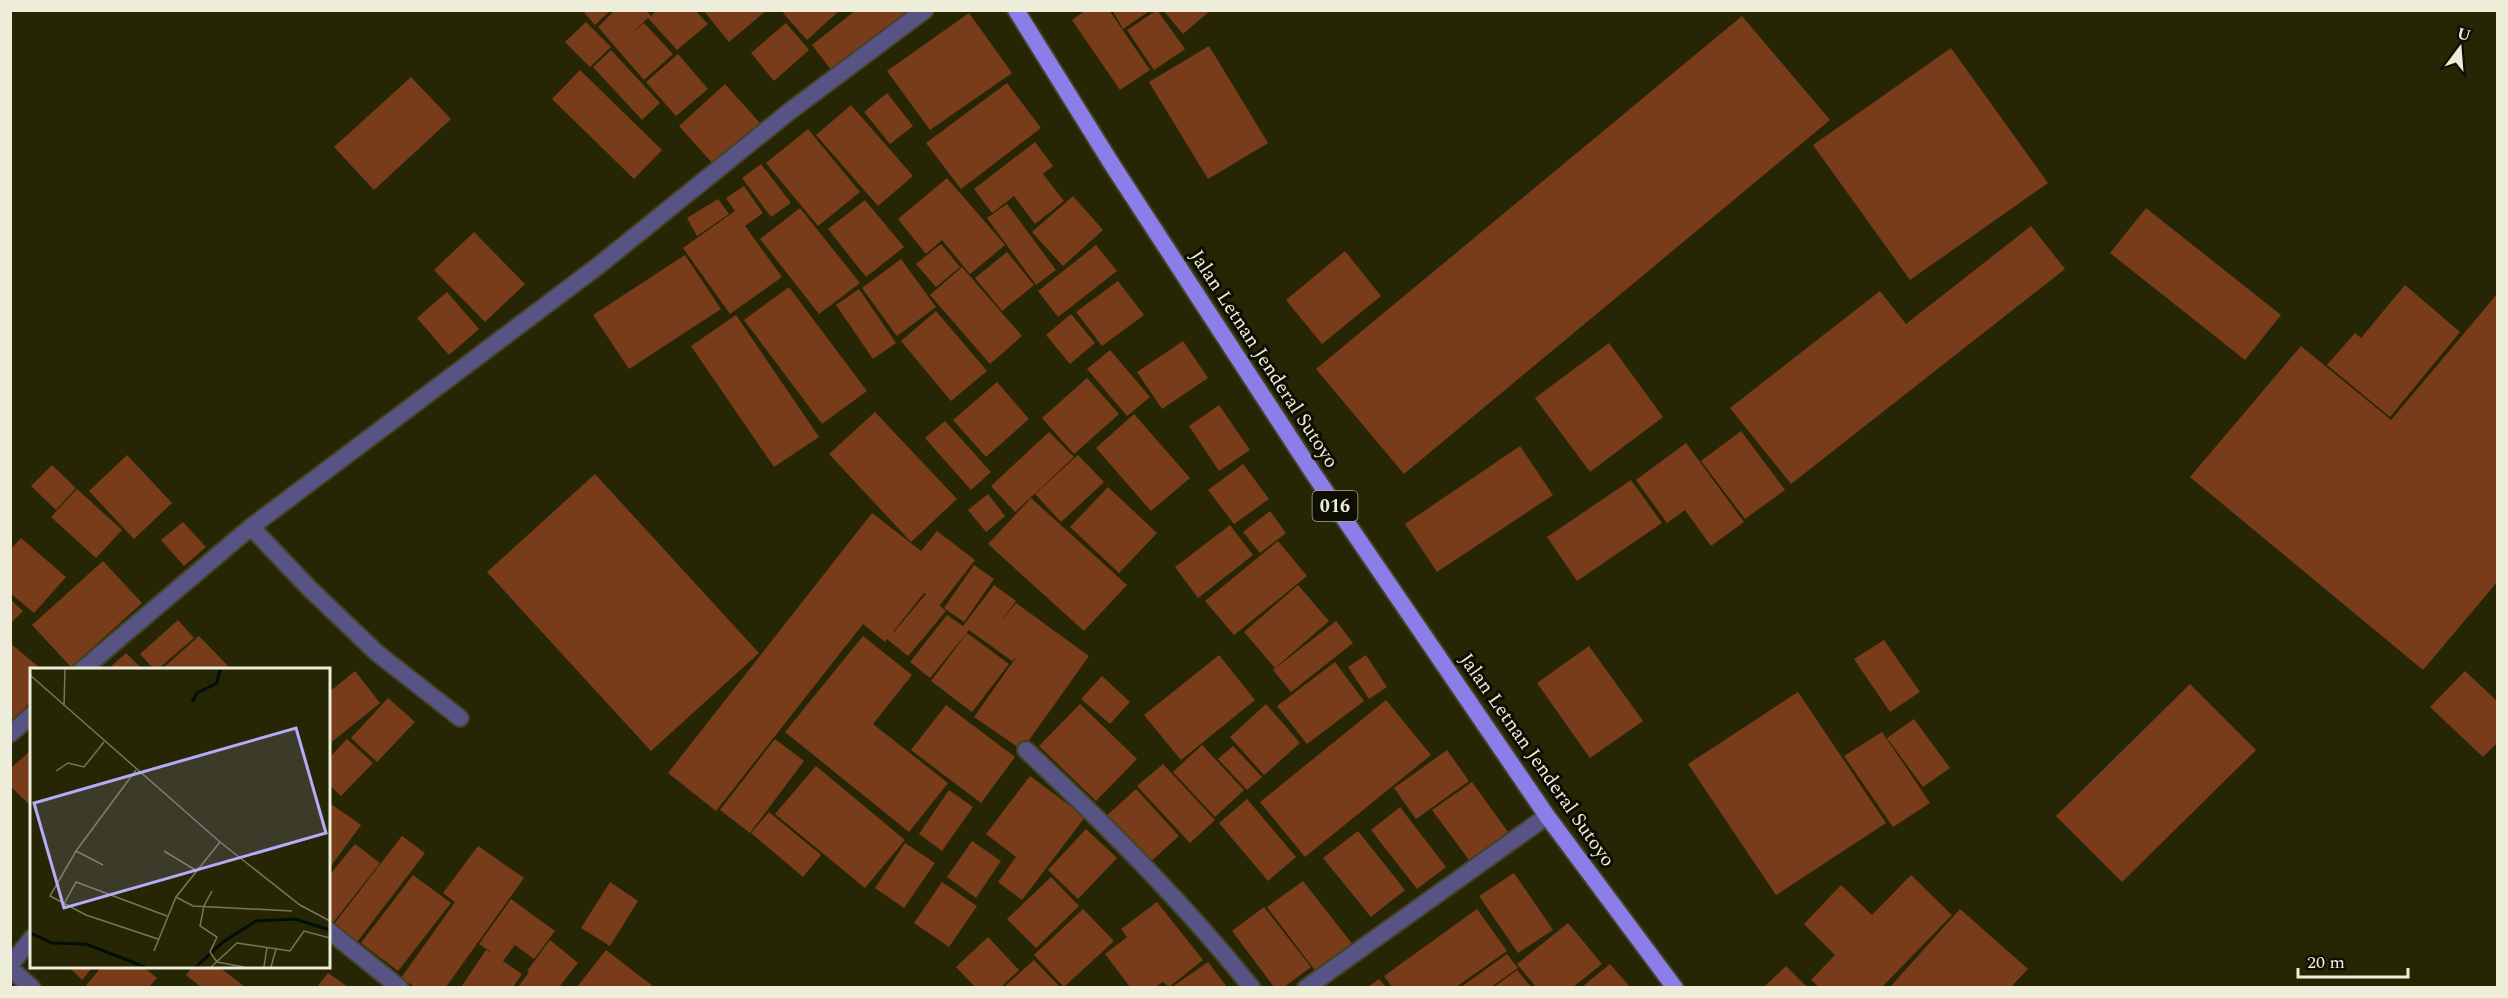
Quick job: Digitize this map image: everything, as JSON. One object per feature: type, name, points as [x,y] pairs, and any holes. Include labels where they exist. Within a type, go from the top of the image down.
[{"type":"main road","name":"Jalan Letnan Jenderal Sutoyo","points":[[1017,10],[1113,166],[1313,473],[1547,816],[1675,987]]},
{"type":"street","points":[[83,668],[251,527],[598,266],[790,111],[925,10]]},
{"type":"street","points":[[251,527],[309,588],[377,652],[460,718]]},
{"type":"street","points":[[10,734],[30,717]]},
{"type":"street","points":[[1026,750],[1113,832],[1178,899],[1252,987]]},
{"type":"street","points":[[1306,987],[1547,816]]},
{"type":"street","points":[[330,932],[400,987]]},
{"type":"street","points":[[30,941],[10,966],[32,987]]},
{"type":"building","points":[[582,10],[611,10],[595,25]]},
{"type":"building","points":[[615,10],[646,10],[651,16],[657,10],[695,10],[708,24],[677,50],[648,18],[630,35],[644,23],[673,54],[644,80],[598,27]]},
{"type":"building","points":[[703,10],[767,10],[729,42]]},
{"type":"building","points":[[786,10],[840,10],[807,40],[783,13]]},
{"type":"building","points":[[856,10],[920,10],[836,76],[812,45]]},
{"type":"building","points":[[1086,10],[1109,10],[1150,70],[1120,90],[1072,20]]},
{"type":"building","points":[[1112,10],[1151,10],[1123,29]]},
{"type":"building","points":[[1157,10],[1185,49],[1154,70],[1127,30]]},
{"type":"building","points":[[1163,10],[1211,10],[1183,34]]},
{"type":"building","points":[[969,13],[1012,73],[930,130],[887,71]]},
{"type":"building","points":[[1742,16],[1830,120],[1404,474],[1316,369]]},
{"type":"building","points":[[586,22],[611,47],[590,67],[565,42]]},
{"type":"building","points":[[786,23],[809,50],[774,81],[751,53]]},
{"type":"building","points":[[1209,46],[1268,143],[1208,179],[1149,82]]},
{"type":"building","points":[[1951,48],[2048,183],[1910,280],[1813,145]]},
{"type":"building","points":[[611,50],[660,103],[642,120],[593,67]]},
{"type":"building","points":[[678,54],[708,89],[676,116],[646,82]]},
{"type":"building","points":[[580,70],[662,150],[634,179],[552,99]]},
{"type":"building","points":[[411,77],[451,119],[374,190],[334,147]]},
{"type":"building","points":[[1007,83],[1041,128],[961,189],[926,143]]},
{"type":"building","points":[[725,84],[760,123],[714,165],[679,126]]},
{"type":"building","points":[[887,93],[913,126],[890,144],[864,112]]},
{"type":"building","points":[[851,105],[913,176],[878,206],[816,135]]},
{"type":"building","points":[[808,129],[860,192],[818,226],[766,163]]},
{"type":"building","points":[[1035,142],[1053,166],[1043,174],[1064,201],[1035,224],[1014,196],[992,213],[974,189]]},
{"type":"building","points":[[761,164],[791,203],[771,217],[742,178]]},
{"type":"building","points":[[947,178],[1005,245],[970,274],[942,240],[926,254],[898,219]]},
{"type":"building","points":[[744,186],[763,213],[745,226],[782,277],[730,314],[683,248],[735,211],[726,198]]},
{"type":"building","points":[[1073,196],[1103,230],[1063,266],[1032,232]]},
{"type":"building","points":[[718,199],[729,214],[697,236],[687,218]]},
{"type":"building","points":[[865,200],[904,247],[866,277],[828,229]]},
{"type":"building","points":[[1007,204],[1056,270],[1036,285],[987,218]]},
{"type":"building","points":[[800,208],[860,283],[819,314],[760,239]]},
{"type":"building","points":[[2146,208],[2281,315],[2245,360],[2110,253]]},
{"type":"building","points":[[2031,226],[2065,269],[1791,484],[1730,408],[1880,291],[1906,324]]},
{"type":"building","points":[[474,232],[525,284],[485,322],[434,270]]},
{"type":"building","points":[[941,244],[960,267],[936,287],[916,264]]},
{"type":"building","points":[[1096,245],[1117,271],[1058,317],[1038,291]]},
{"type":"building","points":[[1345,251],[1381,296],[1322,344],[1286,300]]},
{"type":"building","points":[[1007,252],[1034,285],[1002,311],[975,278]]},
{"type":"building","points":[[685,255],[721,309],[629,369],[593,315]]},
{"type":"building","points":[[901,259],[936,307],[897,336],[862,288]]},
{"type":"building","points":[[962,267],[1022,336],[990,364],[930,295]]},
{"type":"building","points":[[1118,281],[1144,315],[1102,346],[1076,312]]},
{"type":"building","points":[[2405,285],[2460,332],[2390,417],[2327,365],[2355,333],[2361,338]]},
{"type":"building","points":[[789,287],[867,391],[822,424],[744,320]]},
{"type":"building","points":[[859,289],[896,343],[873,359],[836,305]]},
{"type":"building","points":[[447,292],[479,329],[449,355],[417,318]]},
{"type":"building","points":[[2498,293],[2498,581],[2423,670],[2190,477],[2301,346],[2391,420]]},
{"type":"building","points":[[936,311],[987,371],[951,401],[901,341]]},
{"type":"building","points":[[1071,314],[1095,343],[1070,364],[1046,335]]},
{"type":"building","points":[[736,315],[819,437],[774,467],[691,346]]},
{"type":"building","points":[[1183,341],[1208,378],[1162,409],[1137,372]]},
{"type":"building","points":[[1609,343],[1663,417],[1590,472],[1535,398]]},
{"type":"building","points":[[1110,350],[1150,397],[1127,416],[1087,369]]},
{"type":"building","points":[[1087,378],[1119,414],[1074,454],[1042,418]]},
{"type":"building","points":[[997,382],[1029,419],[986,457],[953,420]]},
{"type":"building","points":[[1219,405],[1250,450],[1219,471],[1189,426]]},
{"type":"building","points":[[875,412],[957,499],[911,542],[829,454]]},
{"type":"building","points":[[1134,414],[1190,478],[1151,511],[1096,448]]},
{"type":"building","points":[[945,421],[991,472],[971,490],[925,438]]},
{"type":"building","points":[[1741,431],[1785,490],[1745,519],[1701,461]]},
{"type":"building","points":[[1049,432],[1074,457],[1015,512],[991,486]]},
{"type":"building","points":[[1686,443],[1744,522],[1711,546],[1685,510],[1667,523],[1636,480]]},
{"type":"building","points":[[1520,446],[1553,495],[1437,572],[1405,524]]},
{"type":"building","points":[[127,455],[172,503],[134,539],[89,491]]},
{"type":"building","points":[[1078,455],[1104,482],[1061,522],[1035,494]]},
{"type":"building","points":[[1243,464],[1269,499],[1234,524],[1208,490]]},
{"type":"building","points":[[52,465],[76,488],[56,510],[31,486]]},
{"type":"building","points":[[595,474],[759,653],[651,751],[487,572]]},
{"type":"building","points":[[1631,480],[1662,523],[1577,581],[1547,537]]},
{"type":"building","points":[[1108,487],[1157,533],[1119,573],[1070,527]]},
{"type":"building","points":[[77,489],[122,530],[96,558],[51,517]]},
{"type":"building","points":[[988,494],[1005,516],[986,532],[968,510]]},
{"type":"building","points":[[1031,498],[1127,585],[1084,631],[988,544]]},
{"type":"building","points":[[1270,511],[1286,533],[1260,553],[1243,532]]},
{"type":"building","points":[[872,513],[921,551],[937,531],[975,560],[940,605],[935,601],[946,611],[908,656],[887,639],[885,642],[863,624],[716,811],[668,773]],"holes":[[[924,593],[926,594],[894,632],[893,632]]]},
{"type":"building","points":[[183,522],[206,547],[184,566],[161,540]]},
{"type":"building","points":[[1230,525],[1253,555],[1198,598],[1175,567]]},
{"type":"building","points":[[21,538],[66,577],[34,613],[10,593],[10,550]]},
{"type":"building","points":[[1278,541],[1307,576],[1234,635],[1205,601]]},
{"type":"building","points":[[103,561],[142,603],[71,667],[32,625]]},
{"type":"building","points":[[974,565],[994,579],[964,622],[944,608]]},
{"type":"building","points":[[994,585],[1016,601],[998,625],[1016,603],[1089,656],[1022,750],[974,717],[1017,656],[1012,661],[969,630],[930,678],[910,662],[947,615],[963,626]]},
{"type":"building","points":[[1298,585],[1329,621],[1275,668],[1244,632]]},
{"type":"building","points":[[10,599],[23,611],[10,624]]},
{"type":"building","points":[[178,620],[194,638],[159,668],[153,668],[140,654]]},
{"type":"building","points":[[1336,621],[1353,643],[1291,692],[1273,670]]},
{"type":"building","points":[[967,633],[1009,664],[972,712],[931,681]]},
{"type":"building","points":[[199,636],[230,668],[163,668]]},
{"type":"building","points":[[863,636],[912,675],[873,724],[948,783],[909,832],[785,732]]},
{"type":"building","points":[[1884,640],[1920,692],[1890,712],[1854,659]]},
{"type":"building","points":[[10,643],[40,668],[30,668],[30,702],[10,725]]},
{"type":"building","points":[[1589,646],[1643,721],[1590,758],[1537,683]]},
{"type":"building","points":[[126,653],[141,668],[109,668]]},
{"type":"building","points":[[1219,655],[1255,700],[1181,760],[1144,715]]},
{"type":"building","points":[[1366,655],[1387,687],[1369,699],[1348,667]]},
{"type":"building","points":[[1335,662],[1364,701],[1307,744],[1277,706]]},
{"type":"building","points":[[355,671],[380,703],[330,743],[330,691]]},
{"type":"building","points":[[2465,671],[2498,702],[2498,742],[2483,757],[2430,707]]},
{"type":"building","points":[[1102,676],[1130,702],[1110,724],[1081,699]]},
{"type":"building","points":[[2190,684],[2256,750],[2122,882],[2056,816]]},
{"type":"building","points":[[1798,692],[1886,823],[1776,895],[1688,764]]},
{"type":"building","points":[[388,698],[415,722],[377,762],[351,738]]},
{"type":"building","points":[[1386,700],[1431,755],[1305,857],[1260,802]]},
{"type":"building","points":[[1080,704],[1137,759],[1096,801],[1039,746]]},
{"type":"building","points":[[1266,704],[1300,743],[1264,775],[1230,737]]},
{"type":"building","points":[[946,705],[1015,757],[981,803],[911,750]]},
{"type":"building","points":[[1914,719],[1950,768],[1923,787],[1887,738]]},
{"type":"building","points":[[1882,732],[1930,803],[1893,827],[1844,756]]},
{"type":"building","points":[[347,739],[373,763],[341,796],[330,786],[330,757]]},
{"type":"building","points":[[775,739],[804,761],[750,833],[720,810]]},
{"type":"building","points":[[1202,745],[1244,790],[1215,817],[1173,772]]},
{"type":"building","points":[[1233,746],[1262,777],[1247,790],[1218,759]]},
{"type":"building","points":[[1447,750],[1469,781],[1416,819],[1394,788]]},
{"type":"building","points":[[30,751],[30,805],[10,786],[10,769]]},
{"type":"building","points":[[1163,764],[1215,820],[1190,843],[1137,786]]},
{"type":"building","points":[[816,766],[905,840],[865,888],[775,814]]},
{"type":"building","points":[[1030,776],[1085,817],[1022,900],[998,882],[1016,857],[986,834]]},
{"type":"building","points":[[1472,782],[1508,832],[1469,860],[1432,810]]},
{"type":"building","points":[[1136,789],[1179,836],[1148,864],[1105,817]]},
{"type":"building","points":[[949,790],[973,807],[942,851],[919,834]]},
{"type":"building","points":[[1247,799],[1296,857],[1268,881],[1219,823]]},
{"type":"building","points":[[330,803],[361,825],[330,867]]},
{"type":"building","points":[[1400,807],[1446,867],[1417,889],[1371,830]]},
{"type":"building","points":[[769,812],[821,855],[803,877],[751,833]]},
{"type":"building","points":[[1086,829],[1117,858],[1078,899],[1048,870]]},
{"type":"building","points":[[1358,831],[1405,890],[1371,917],[1323,858]]},
{"type":"building","points":[[402,836],[425,853],[354,946],[331,928]]},
{"type":"building","points":[[972,841],[1001,861],[976,898],[947,877]]},
{"type":"building","points":[[905,843],[935,863],[904,908],[875,888]]},
{"type":"building","points":[[355,844],[380,863],[332,924],[330,922],[330,875]]},
{"type":"building","points":[[478,846],[524,878],[446,987],[415,987],[401,978],[455,902],[443,893]]},
{"type":"building","points":[[1514,873],[1553,930],[1518,953],[1479,896]]},
{"type":"building","points":[[413,875],[451,903],[398,971],[361,943]]},
{"type":"building","points":[[1911,875],[1952,915],[1882,987],[1819,987],[1811,980],[1835,955],[1804,924],[1841,885],[1872,915]]},
{"type":"building","points":[[1051,877],[1079,906],[1036,948],[1007,919]]},
{"type":"building","points":[[1303,881],[1354,946],[1317,973],[1267,907]]},
{"type":"building","points":[[610,882],[638,901],[610,946],[581,928]]},
{"type":"building","points":[[942,882],[977,906],[949,947],[914,923]]},
{"type":"building","points":[[511,899],[555,931],[534,959],[515,945],[503,961],[522,974],[513,987],[461,987],[486,950],[494,954],[479,944]]},
{"type":"building","points":[[1157,902],[1203,960],[1169,987],[1163,982],[1155,987],[1130,987],[1105,954],[1127,937],[1121,929]]},
{"type":"building","points":[[1264,907],[1311,967],[1284,987],[1274,987],[1232,931]]},
{"type":"building","points":[[1083,909],[1114,941],[1064,987],[1034,955]]},
{"type":"building","points":[[1477,909],[1507,951],[1456,987],[1392,987],[1384,976]]},
{"type":"building","points":[[1960,909],[2028,969],[2011,987],[1890,987]]},
{"type":"building","points":[[1568,923],[1602,964],[1573,987],[1536,987],[1517,964]]},
{"type":"building","points":[[988,937],[1019,970],[1001,987],[975,987],[956,967]]},
{"type":"building","points":[[550,940],[578,963],[559,987],[518,987],[529,972],[527,971]]},
{"type":"building","points":[[606,950],[654,987],[577,987]]},
{"type":"building","points":[[1507,954],[1518,968],[1491,987],[1461,987]]},
{"type":"building","points":[[1034,960],[1060,987],[1004,987]]},
{"type":"building","points":[[1208,962],[1227,987],[1172,987]]},
{"type":"building","points":[[1610,964],[1630,987],[1582,987]]},
{"type":"building","points":[[1786,966],[1807,987],[1764,987]]},
{"type":"building","points":[[70,968],[92,968],[82,980]]},
{"type":"building","points":[[100,968],[144,968],[157,978],[149,987],[85,987]]},
{"type":"building","points":[[191,968],[221,968],[245,987],[201,987],[186,975]]},
{"type":"building","points":[[1517,970],[1531,987],[1494,987]]},
{"type":"building","points":[[328,973],[348,987],[317,987]]},
{"type":"building","points":[[1379,979],[1386,987],[1368,987]]}]
